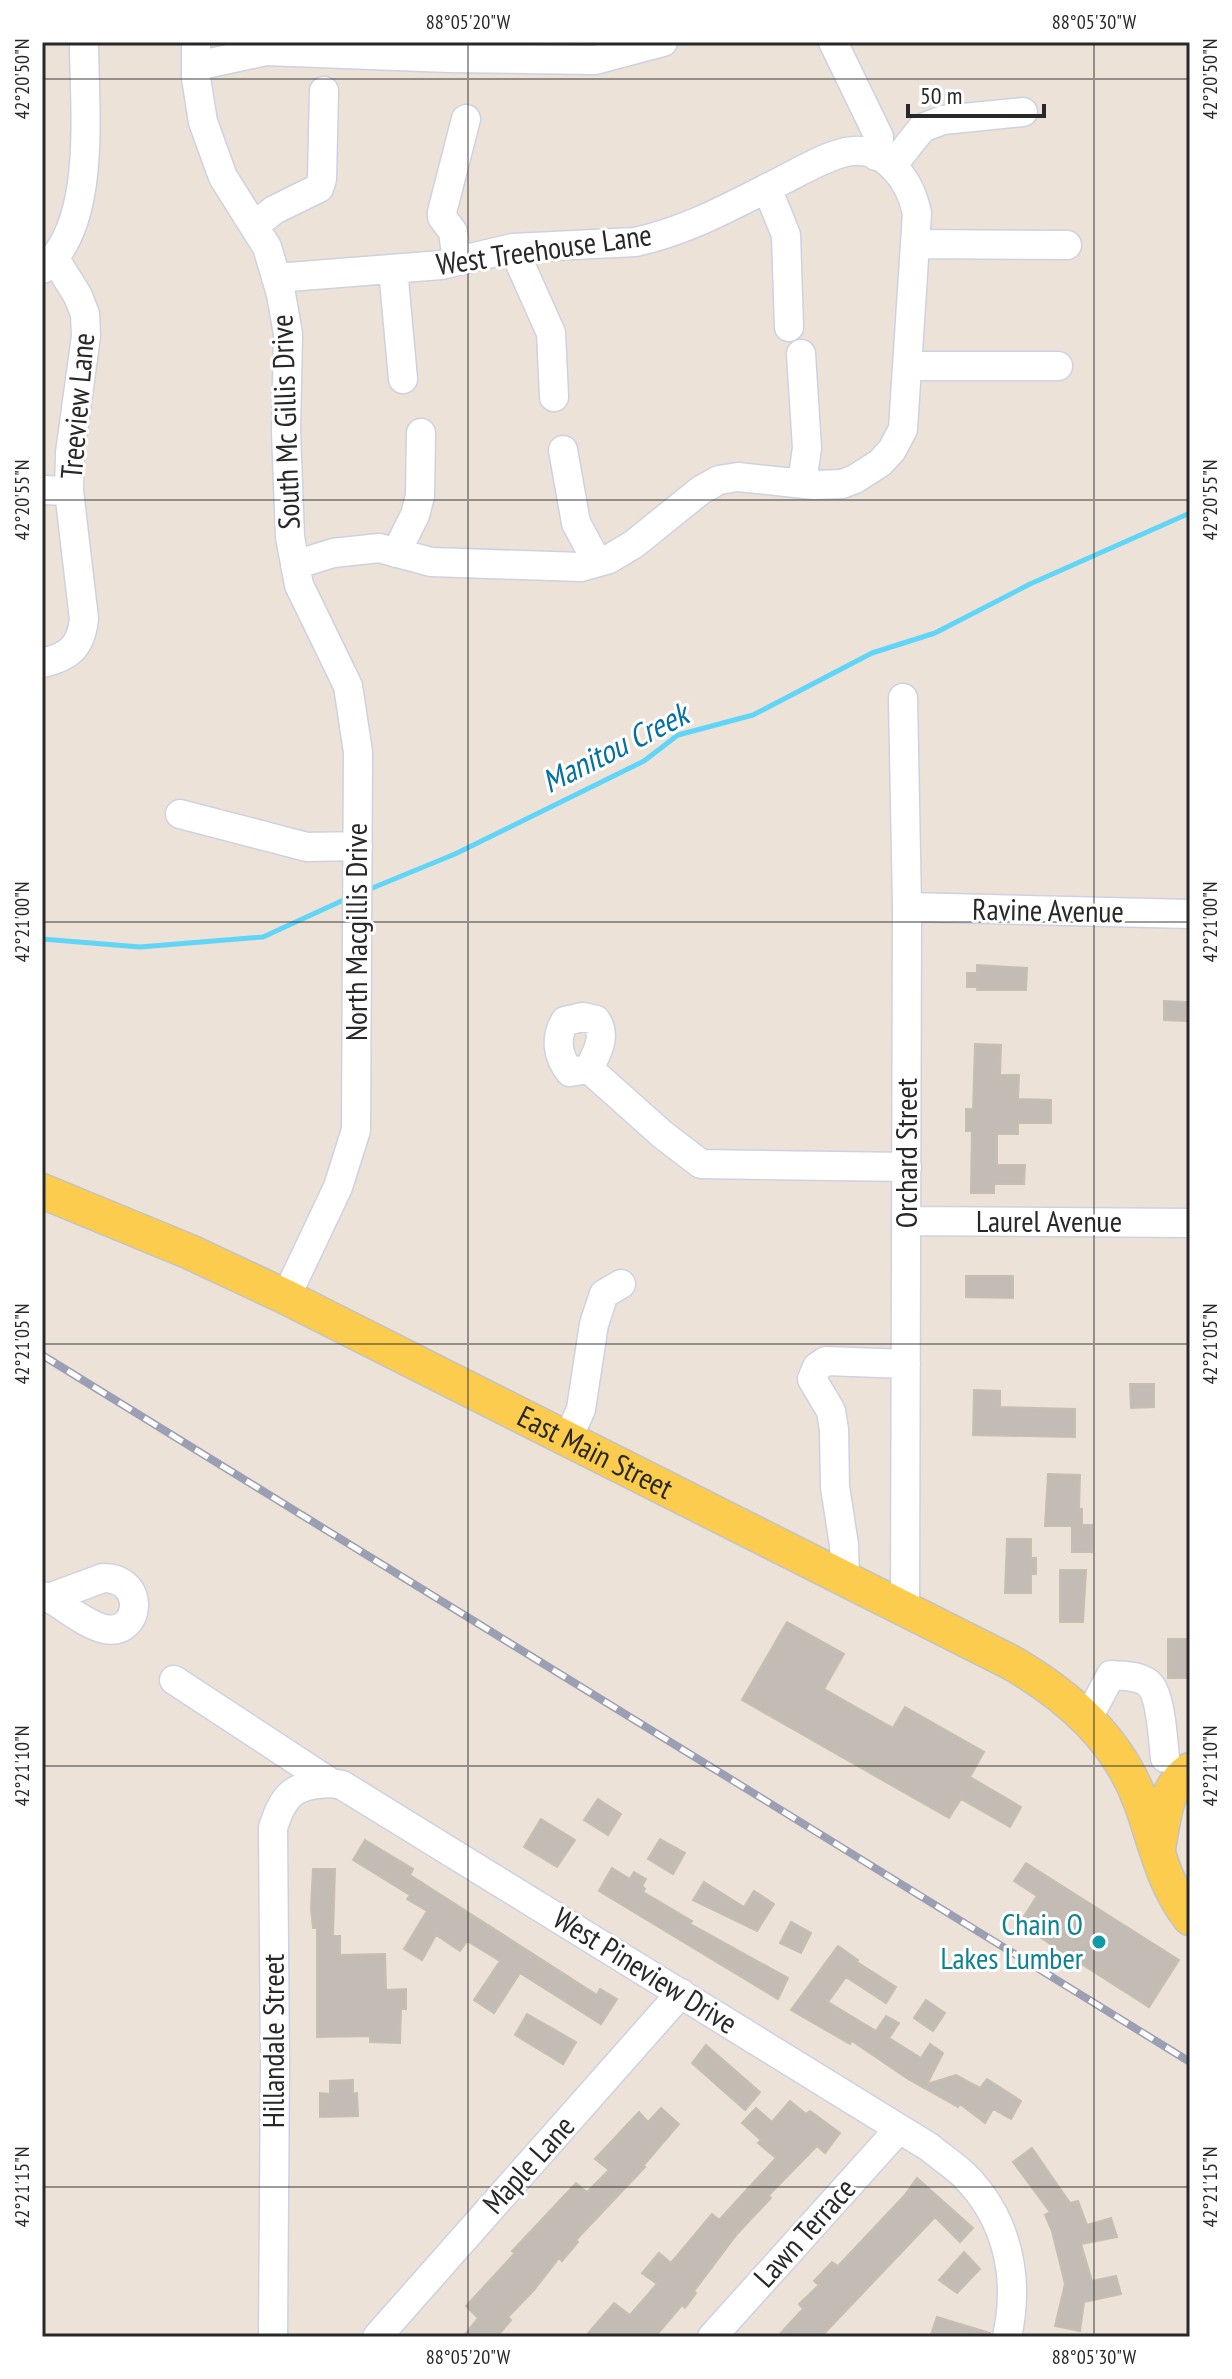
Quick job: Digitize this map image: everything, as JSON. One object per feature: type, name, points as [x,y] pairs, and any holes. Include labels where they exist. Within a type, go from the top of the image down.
[{"type":"main road","name":"East Main Street","points":[[42,1191],[190,1252],[286,1297],[1032,1674],[1088,1718],[1119,1758],[1140,1801],[1168,1884],[1190,1918]]},
{"type":"main road","points":[[1157,1852],[1168,1795],[1182,1762]]},
{"type":"street","name":"Treeview Lane","points":[[42,663],[66,656],[76,648],[83,634],[82,592],[56,490],[70,453],[86,336],[85,314],[78,296],[48,264],[73,228],[81,197],[84,42]]},
{"type":"street","points":[[196,54],[266,51],[595,60],[663,42]]},
{"type":"street","points":[[295,565],[333,553],[379,548],[431,562],[581,567],[634,544],[701,490],[719,480],[738,477],[842,484],[880,463],[892,450],[903,429],[917,213],[913,192],[906,179],[884,161],[879,137],[833,42]]},
{"type":"street","name":"South Mc Gillis Drive","points":[[196,54],[203,122],[223,177],[267,247],[288,334],[286,431],[290,537],[295,565]]},
{"type":"street","points":[[254,226],[274,210],[319,188],[322,179],[324,91]]},
{"type":"street","points":[[884,161],[922,128],[943,120],[1023,112]]},
{"type":"street","points":[[457,261],[453,232],[442,217],[442,212],[466,119]]},
{"type":"street","name":"West Treehouse Lane","points":[[276,278],[457,261],[513,248],[635,242],[694,224],[847,152],[868,152],[884,161]]},
{"type":"street","points":[[767,188],[786,235],[789,327]]},
{"type":"street","points":[[915,246],[1067,245]]},
{"type":"street","points":[[513,248],[551,333],[554,397]]},
{"type":"street","points":[[393,269],[403,379]]},
{"type":"street","points":[[801,354],[807,448],[802,483]]},
{"type":"street","points":[[906,376],[1058,366]]},
{"type":"street","points":[[396,553],[415,515],[420,496],[421,433]]},
{"type":"street","points":[[563,450],[576,523],[597,562]]},
{"type":"street","name":"North Macgillis Drive","points":[[286,1297],[338,1187],[356,1130],[358,752],[348,686],[299,585],[295,565]]},
{"type":"street","name":"Orchard Street","points":[[903,698],[907,907],[905,1608]]},
{"type":"street","points":[[180,814],[307,847],[358,846]]},
{"type":"street","name":"Ravine Avenue","points":[[907,907],[1190,914]]},
{"type":"street","points":[[589,1069],[663,1135],[701,1164],[907,1167]]},
{"type":"street","name":"Laurel Avenue","points":[[907,1221],[1190,1223]]},
{"type":"street","points":[[568,1439],[581,1409],[594,1324],[604,1294],[621,1284]]},
{"type":"street","points":[[845,1578],[831,1411],[812,1379],[817,1367],[826,1361],[906,1364]]},
{"type":"street","points":[[1088,1718],[1111,1675],[1136,1678],[1149,1684],[1156,1694],[1182,1762],[1119,1758]]},
{"type":"street","name":"West Pineview Drive","points":[[174,1680],[331,1783],[342,1785],[929,2147],[964,2175],[986,2203],[1008,2245],[1014,2277],[1013,2311],[1007,2337]]},
{"type":"street","name":"Hillandale Street","points":[[273,2337],[273,1828],[280,1806],[293,1791],[313,1783],[331,1783]]},
{"type":"street","name":"Maple Lane","points":[[377,2337],[681,1993]]},
{"type":"street","name":"Lawn Terrace","points":[[712,2337],[899,2129]]},
{"type":"building","points":[[977,965],[1027,968],[1026,990],[977,990],[977,987],[967,987],[967,973],[977,973]]},
{"type":"building","points":[[1164,1001],[1186,1002],[1186,1021],[1164,1020]]},
{"type":"building","points":[[975,1044],[1001,1045],[1000,1075],[1019,1075],[1018,1099],[1051,1100],[1051,1123],[1018,1123],[1018,1134],[997,1134],[997,1165],[1025,1165],[1024,1184],[994,1184],[994,1193],[971,1193],[972,1131],[966,1131],[966,1109],[973,1109]]},
{"type":"building","points":[[966,1276],[1013,1276],[1013,1298],[966,1297]]},
{"type":"building","points":[[1130,1384],[1154,1384],[1154,1407],[1131,1408]]},
{"type":"building","points":[[974,1390],[1000,1391],[1000,1407],[1075,1409],[1075,1437],[973,1435]]},
{"type":"building","points":[[1048,1474],[1080,1475],[1079,1509],[1082,1509],[1082,1525],[1092,1525],[1092,1552],[1072,1552],[1072,1526],[1045,1526]]},
{"type":"building","points":[[1007,1539],[1031,1539],[1031,1558],[1036,1558],[1036,1574],[1031,1574],[1031,1593],[1005,1593]]},
{"type":"building","points":[[1060,1570],[1086,1570],[1083,1622],[1060,1622]]},
{"type":"building","points":[[787,1622],[844,1654],[824,1689],[893,1728],[905,1707],[984,1752],[970,1777],[1021,1807],[1010,1827],[961,1799],[949,1818],[742,1700]]},
{"type":"building","points":[[1168,1639],[1190,1639],[1190,1678],[1168,1678]]},
{"type":"building","points":[[598,1799],[621,1814],[608,1835],[584,1820]]},
{"type":"building","points":[[541,1819],[575,1840],[557,1867],[524,1847]]},
{"type":"building","points":[[660,1839],[685,1853],[673,1874],[648,1859]]},
{"type":"building","points":[[365,1840],[413,1869],[410,1875],[597,1995],[600,1989],[617,1999],[601,2024],[520,1973],[494,2013],[474,2000],[500,1961],[467,1941],[460,1951],[436,1935],[422,1960],[404,1949],[427,1911],[407,1899],[410,1895],[353,1860]]},
{"type":"building","name":"Chain O Lakes Lumber","points":[[1026,1863],[1179,1960],[1149,2007],[1019,1924],[1037,1896],[1014,1881]]},
{"type":"building","points":[[612,1868],[630,1879],[634,1872],[646,1879],[643,1892],[692,1921],[690,1924],[788,1978],[778,1999],[599,1891]]},
{"type":"building","points":[[313,1869],[335,1869],[333,1936],[340,1936],[340,1955],[385,1954],[386,1990],[406,1989],[406,2009],[401,2009],[400,2043],[370,2042],[370,2036],[317,2037],[317,1928],[313,1928],[311,1908]]},
{"type":"building","points":[[704,1882],[744,1907],[754,1891],[774,1904],[757,1931],[693,1900]]},
{"type":"building","points":[[791,1922],[811,1933],[801,1953],[780,1943]]},
{"type":"building","points":[[838,1946],[896,1987],[886,2003],[846,1977],[828,2002],[876,2031],[886,2016],[899,2023],[889,2038],[921,2058],[930,2044],[943,2053],[927,2084],[956,2075],[980,2088],[987,2079],[1021,2101],[1011,2119],[993,2109],[985,2123],[960,2104],[958,2107],[908,2079],[852,2041],[850,2044],[791,2010]]},
{"type":"building","points":[[926,2000],[945,2013],[933,2031],[914,2018]]},
{"type":"building","points":[[527,2014],[576,2042],[563,2064],[515,2035]]},
{"type":"building","points":[[706,2045],[760,2092],[745,2110],[692,2063]]},
{"type":"building","points":[[353,2080],[358,2116],[320,2117],[320,2093],[330,2094],[330,2081]]},
{"type":"building","points":[[790,2101],[840,2133],[825,2153],[817,2146],[769,2195],[771,2198],[737,2234],[694,2291],[696,2293],[685,2308],[682,2305],[655,2337],[585,2337],[614,2303],[630,2315],[657,2284],[642,2273],[659,2253],[671,2263],[712,2214],[719,2220],[776,2158],[758,2143],[761,2140],[742,2123],[756,2108],[772,2122]]},
{"type":"building","points":[[661,2108],[679,2124],[645,2167],[576,2240],[578,2242],[562,2261],[559,2258],[508,2317],[511,2320],[497,2337],[463,2337],[478,2318],[466,2306],[515,2253],[512,2251],[576,2183],[587,2192],[609,2170],[595,2159],[639,2112],[648,2122]]},
{"type":"building","points":[[1032,2148],[1070,2203],[1078,2201],[1087,2225],[1111,2218],[1117,2237],[1081,2244],[1092,2281],[1116,2276],[1121,2294],[1084,2302],[1080,2331],[1055,2326],[1065,2284],[1045,2215],[1050,2212],[1013,2162]]},
{"type":"building","points":[[917,2178],[973,2228],[960,2242],[935,2217],[821,2337],[777,2337],[803,2309],[799,2304],[819,2285],[814,2281],[832,2262],[838,2266]]},
{"type":"building","points":[[964,2252],[980,2269],[957,2293],[939,2280]]},
{"type":"building","points":[[937,2317],[990,2333],[990,2337],[930,2337]]},
{"type":"waterway","name":"Manitou Creek","points":[[365,891],[455,854],[644,761],[678,735],[753,715],[872,653],[935,633],[1030,584],[1190,513]]},
{"type":"waterway","name":"Manitou Creek","points":[[42,939],[140,947],[263,937],[348,898]]},
{"type":"railway","points":[[42,1355],[1190,2062]]},
{"type":"place","name":"Chain O Lakes Lumber","points":[[1099,1942]]}]
